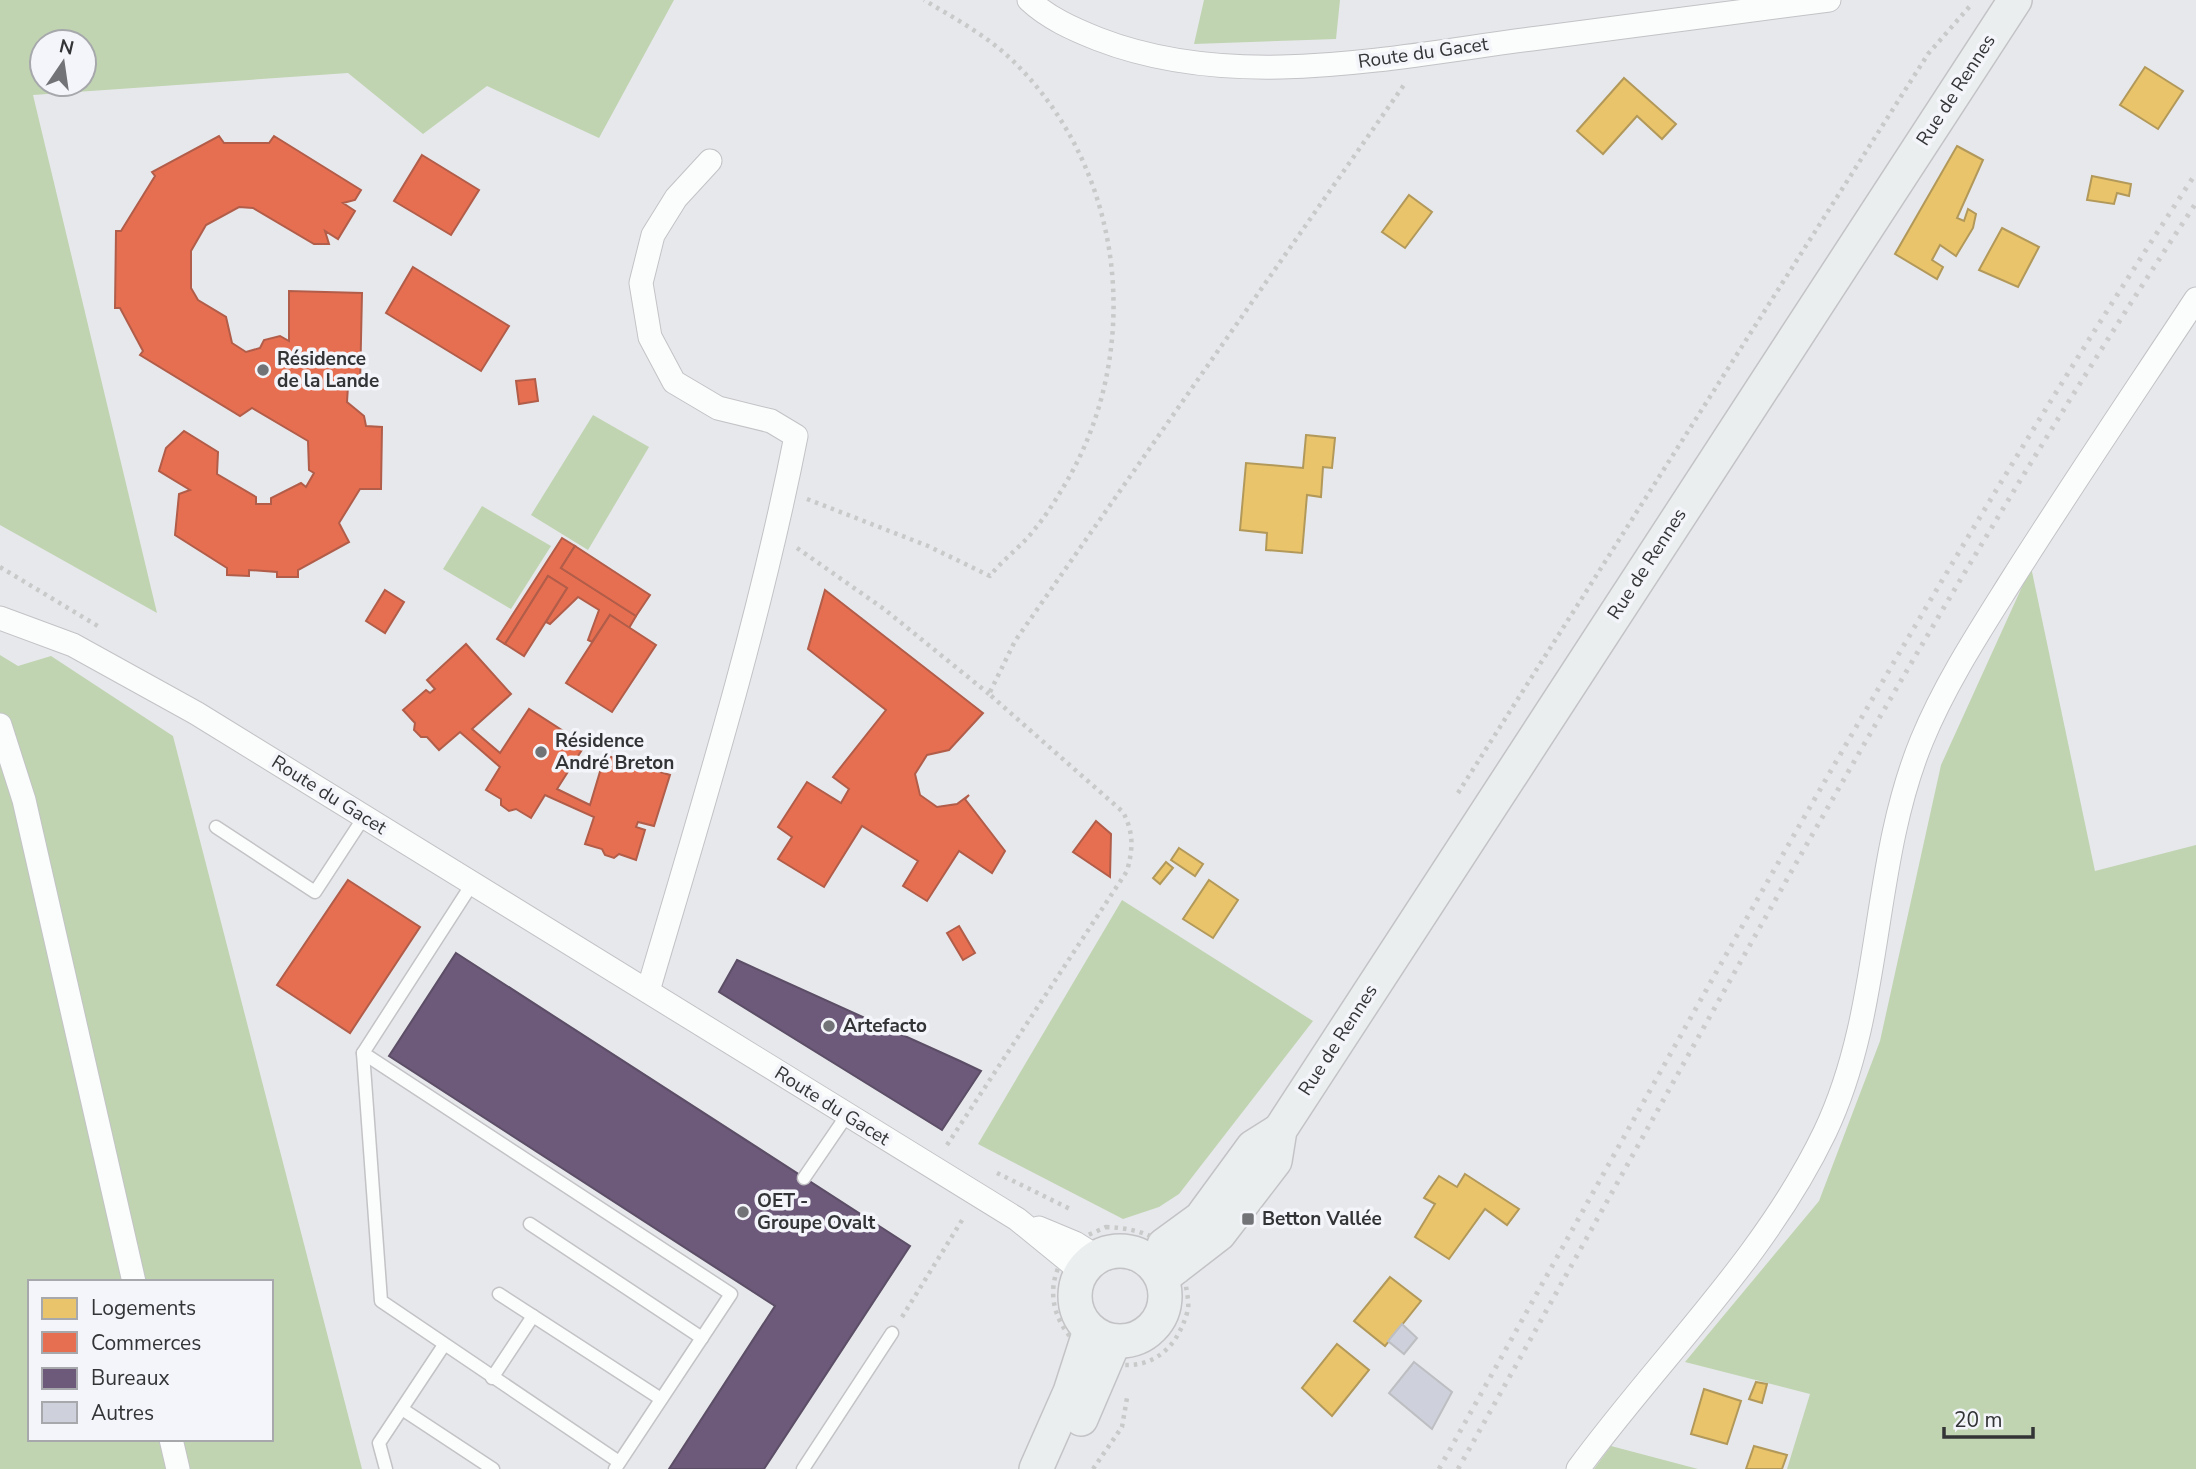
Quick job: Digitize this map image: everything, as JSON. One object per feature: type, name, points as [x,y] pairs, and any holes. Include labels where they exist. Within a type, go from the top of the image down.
[{"type":"main road","name":"Rue de Rennes","points":[[1157,1252],[1201,1218],[1253,1147],[1280,1130],[2011,1]]},
{"type":"main road","points":[[1051,1469],[1089,1405],[1097,1345],[1080,1318],[1075,1302],[1076,1287],[1095,1252],[1157,1252],[1166,1294],[1164,1309],[1157,1324],[1130,1341],[1097,1345]]},
{"type":"main road","points":[[1037,1469],[1070,1392],[1097,1345]]},
{"type":"street","name":"Route du Gacet","points":[[1029,0],[1041,11],[1083,33],[1134,53],[1199,63],[1252,67],[1346,63],[1829,0]]},
{"type":"street","points":[[648,991],[716,769],[784,499],[796,436],[771,421],[718,408],[674,382],[650,337],[641,283],[653,235],[676,198],[710,161]]},
{"type":"street","points":[[1578,1469],[1728,1284],[1786,1201],[1825,1132],[1851,1065],[1861,1028],[1895,836],[1922,740],[1979,633],[2196,299]]},
{"type":"street","name":"Route du Gacet","points":[[0,618],[74,645],[196,713],[978,1196],[1017,1219],[1095,1252]]},
{"type":"street","points":[[0,725],[24,800],[135,1280]]},
{"type":"street","points":[[171,1441],[177,1469]]},
{"type":"lane","points":[[216,827],[315,892],[364,817]]},
{"type":"lane","points":[[472,884],[363,1053],[381,1301],[617,1466],[738,1283]]},
{"type":"lane","points":[[363,1053],[731,1294]]},
{"type":"lane","points":[[804,1178],[847,1115]]},
{"type":"lane","points":[[530,1224],[702,1338]]},
{"type":"lane","points":[[499,1294],[661,1399]]},
{"type":"lane","points":[[492,1378],[533,1316]]},
{"type":"lane","points":[[803,1469],[892,1333]]},
{"type":"lane","points":[[386,1469],[379,1443],[444,1345]]},
{"type":"lane","points":[[402,1409],[493,1469]]},
{"type":"path","points":[[784,499],[928,547],[990,576],[1034,531],[1065,484],[1105,392],[1113,340],[1112,255],[1101,208],[1078,153],[1049,105],[1012,60],[970,27],[924,0]]},
{"type":"path","points":[[1454,799],[1928,54],[1976,0]]},
{"type":"path","points":[[989,694],[1015,641],[1427,52]]},
{"type":"path","points":[[774,532],[884,609],[989,694],[1123,811],[1130,825],[1133,850],[1126,871],[946,1147],[958,1153]]},
{"type":"path","points":[[995,1172],[1081,1215]]},
{"type":"path","points":[[892,1333],[978,1196]]},
{"type":"path","points":[[1093,1221],[1095,1252]]},
{"type":"path","points":[[1097,1345],[1125,1366],[1145,1365],[1164,1354],[1181,1335],[1189,1308],[1184,1274],[1157,1252]]},
{"type":"green space","points":[[0,0],[674,0],[599,138],[487,86],[423,134],[348,73],[98,90],[98,28],[28,28],[28,98],[34,98],[157,613],[0,525]]},
{"type":"green space","points":[[1204,0],[1340,0],[1336,39],[1194,44]]},
{"type":"green space","points":[[593,415],[649,447],[588,550],[531,515]]},
{"type":"green space","points":[[482,506],[551,546],[511,609],[443,569]]},
{"type":"green space","points":[[2031,567],[2095,871],[2196,845],[2196,1469],[1787,1469],[1810,1394],[1685,1362],[1819,1201],[1880,1041],[1941,765]]},
{"type":"green space","points":[[0,655],[18,666],[51,656],[173,736],[362,1469],[0,1469]]},
{"type":"green space","points":[[1122,900],[1313,1021],[1179,1194],[1159,1207],[1123,1219],[978,1144]]},
{"type":"green space","points":[[1611,1446],[1698,1469],[1594,1469]]},
{"type":"building: Logements","points":[[2145,67],[2183,91],[2158,129],[2120,105]]},
{"type":"building: Logements","points":[[1624,78],[1676,124],[1662,139],[1637,116],[1603,154],[1577,131]]},
{"type":"building: Logements","points":[[1957,146],[1983,160],[1957,218],[1964,221],[1968,209],[1976,214],[1973,228],[1956,256],[1940,245],[1932,260],[1943,267],[1937,279],[1895,254]]},
{"type":"building: Logements","points":[[2092,176],[2131,184],[2129,196],[2117,193],[2114,204],[2087,200]]},
{"type":"building: Logements","points":[[1409,195],[1432,212],[1405,248],[1382,232]]},
{"type":"building: Logements","points":[[2002,228],[2039,247],[2018,287],[1979,270]]},
{"type":"building: Logements","points":[[1306,435],[1335,438],[1332,468],[1323,467],[1321,497],[1307,495],[1302,553],[1266,550],[1267,533],[1240,530],[1246,463],[1303,468]]},
{"type":"building: Logements","points":[[1179,848],[1203,864],[1195,876],[1171,860]]},
{"type":"building: Logements","points":[[1166,862],[1173,868],[1160,884],[1153,878]]},
{"type":"building: Logements","points":[[1209,880],[1238,900],[1213,938],[1183,919]]},
{"type":"building: Logements","points":[[1465,1174],[1519,1209],[1507,1225],[1485,1209],[1449,1259],[1415,1237],[1435,1204],[1424,1198],[1439,1176],[1457,1187]]},
{"type":"building: Logements","points":[[1390,1277],[1421,1301],[1385,1346],[1354,1321]]},
{"type":"building: Logements","points":[[1337,1344],[1369,1370],[1332,1416],[1302,1388]]},
{"type":"building: Logements","points":[[1756,1382],[1767,1384],[1762,1403],[1749,1399]]},
{"type":"building: Logements","points":[[1704,1389],[1741,1401],[1727,1444],[1691,1434]]},
{"type":"building: Logements","points":[[1754,1446],[1787,1455],[1782,1469],[1746,1469]]},
{"type":"building: Commerces","name":"Résidence de la Lande","points":[[219,136],[224,143],[269,143],[274,136],[361,190],[355,200],[343,203],[355,211],[338,239],[325,231],[329,244],[314,244],[253,208],[239,207],[206,225],[191,251],[191,288],[198,300],[226,317],[232,343],[246,352],[260,348],[264,340],[280,336],[289,341],[289,291],[362,293],[360,386],[348,386],[347,402],[364,416],[366,426],[382,427],[381,489],[360,489],[339,523],[349,542],[298,570],[298,577],[277,577],[277,572],[249,570],[249,576],[227,575],[227,568],[175,535],[179,494],[190,490],[159,471],[166,448],[184,431],[218,452],[217,474],[256,497],[256,504],[271,504],[271,498],[301,483],[306,487],[314,473],[309,470],[308,441],[252,408],[240,416],[140,355],[143,351],[120,308],[115,308],[116,231],[121,231],[155,176],[152,172]]},
{"type":"building: Commerces","points":[[422,155],[479,190],[451,235],[394,201]]},
{"type":"building: Commerces","points":[[413,267],[509,326],[481,371],[386,313]]},
{"type":"building: Commerces","points":[[535,379],[538,401],[519,404],[516,381]]},
{"type":"building: Commerces","points":[[562,538],[575,546],[561,568],[636,616],[629,628],[610,615],[592,642],[588,640],[599,610],[578,597],[550,624],[546,622],[567,588],[548,576],[505,644],[497,639]]},
{"type":"building: Commerces","points":[[575,546],[650,595],[636,616],[561,568]]},
{"type":"building: Commerces","points":[[548,576],[567,588],[524,656],[505,644]]},
{"type":"building: Commerces","points":[[385,590],[404,602],[385,633],[366,621]]},
{"type":"building: Commerces","points":[[825,590],[983,713],[949,750],[927,755],[915,774],[920,795],[937,807],[957,804],[969,795],[965,799],[1005,851],[992,873],[959,851],[927,901],[903,886],[918,861],[862,826],[824,887],[778,859],[792,837],[778,827],[807,782],[841,803],[849,789],[833,777],[886,710],[808,649]]},
{"type":"building: Commerces","points":[[610,615],[656,645],[612,712],[566,683]]},
{"type":"building: Commerces","name":"Résidence André Breton","points":[[466,644],[511,694],[472,729],[500,753],[529,709],[585,745],[557,789],[590,805],[605,755],[670,775],[654,826],[638,822],[636,827],[645,830],[636,860],[619,854],[614,858],[605,855],[602,849],[585,844],[594,817],[545,795],[531,818],[516,809],[509,811],[501,805],[501,799],[486,790],[500,767],[460,732],[439,750],[427,737],[421,737],[414,730],[415,723],[403,710],[426,690],[430,693],[435,689],[427,680]]},
{"type":"building: Commerces","points":[[1096,821],[1111,834],[1110,877],[1073,852]]},
{"type":"building: Commerces","points":[[348,880],[420,927],[350,1033],[277,985]]},
{"type":"building: Commerces","points":[[959,926],[975,953],[963,960],[947,933]]},
{"type":"building: Bureaux","name":"OET - Groupe Ovalt","points":[[456,953],[910,1246],[764,1469],[669,1469],[775,1306],[389,1056]]},
{"type":"building: Bureaux","name":"Artefacto","points":[[737,960],[981,1071],[942,1130],[719,992]]},
{"type":"building: Autres","points":[[1402,1324],[1417,1338],[1404,1354],[1388,1341]]},
{"type":"building: Autres","points":[[1414,1362],[1452,1392],[1432,1429],[1389,1393]]},
{"type":"railway","points":[[1439,1469],[1713,978],[1900,652],[1996,491],[2196,173]]},
{"type":"railway","points":[[1458,1469],[1815,829],[1907,671],[2000,513],[2196,203]]},
{"type":"place","name":"Résidence de la Lande","points":[[263,370]]},
{"type":"place","name":"Résidence André Breton","points":[[541,752]]},
{"type":"place","name":"Artefacto","points":[[829,1026]]},
{"type":"place","name":"OET - Groupe Ovalt","points":[[743,1212]]},
{"type":"place","name":"Betton Vallée","points":[[1248,1219]]}]
